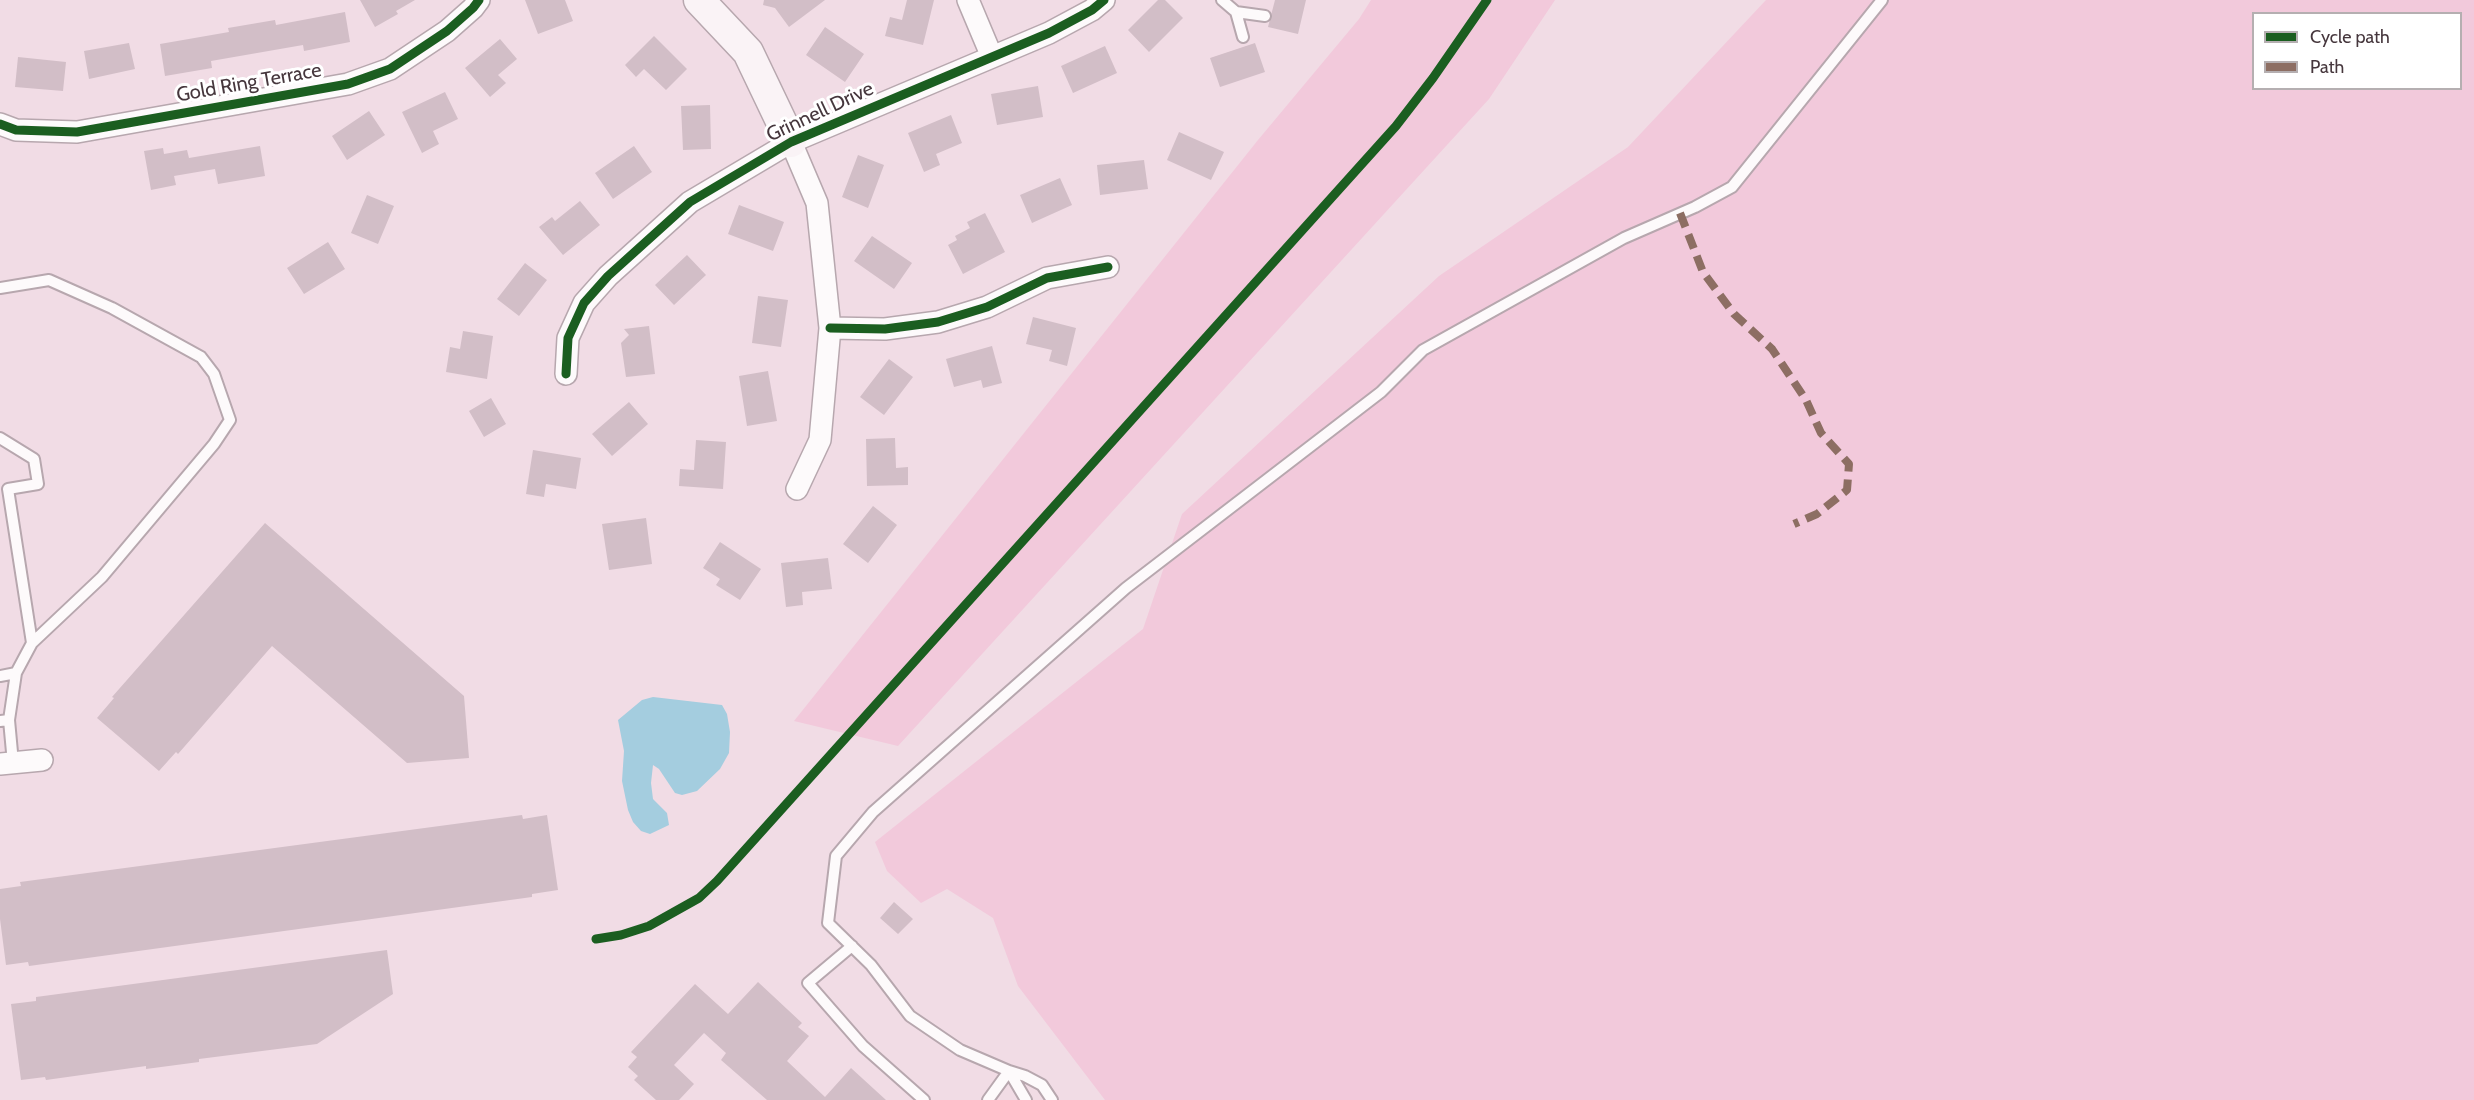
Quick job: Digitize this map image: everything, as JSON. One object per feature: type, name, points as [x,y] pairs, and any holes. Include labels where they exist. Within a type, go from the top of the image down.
[{"type":"street","name":"Gold Ring Terrace","points":[[0,124],[16,130],[77,132],[348,84],[390,69],[447,31],[479,0]]},
{"type":"street","points":[[699,0],[748,52],[817,202],[830,328],[820,440],[797,489]]},
{"type":"street","points":[[968,0],[992,57]]},
{"type":"street","name":"Grinnell Drive","points":[[566,374],[568,338],[584,303],[608,276],[690,202],[791,142],[1049,33],[1092,10],[1104,0]]},
{"type":"street","points":[[830,328],[885,329],[938,322],[987,307],[1047,278],[1108,267]]},
{"type":"street","points":[[7,763],[42,760]]},
{"type":"lane","points":[[1222,0],[1236,12],[1265,16]]},
{"type":"lane","points":[[1052,1100],[1042,1085],[960,1050],[910,1016],[871,965],[828,923],[836,856],[873,812],[1126,588],[1381,392],[1423,350],[1624,238],[1695,207],[1732,187],[1882,0]]},
{"type":"lane","points":[[1236,12],[1243,37]]},
{"type":"lane","points":[[0,288],[49,280],[112,308],[201,357],[214,375],[230,420],[214,444],[102,577],[32,643],[16,673],[4,721],[7,763]]},
{"type":"lane","points":[[0,438],[33,459],[38,484],[8,489],[32,643]]},
{"type":"lane","points":[[0,676],[16,673]]},
{"type":"lane","points":[[852,946],[808,983],[863,1046],[924,1100]]},
{"type":"lane","points":[[988,1100],[1009,1071]]},
{"type":"lane","points":[[1009,1071],[1026,1100]]},
{"type":"shaded area","points":[[1371,0],[1555,0],[1489,99],[898,746],[794,721],[1258,140],[1359,19]]},
{"type":"shaded area","points":[[1766,0],[2474,0],[2474,1100],[1105,1100],[1018,986],[993,918],[947,889],[921,903],[887,871],[875,842],[1143,629],[1182,514],[1439,276],[1628,147]]},
{"type":"water","points":[[653,697],[722,705],[727,714],[730,732],[729,753],[720,769],[697,791],[682,795],[675,793],[659,769],[653,765],[651,783],[653,799],[667,813],[669,825],[650,834],[641,831],[633,822],[628,810],[622,781],[624,751],[618,720],[642,700]]},
{"type":"building","points":[[360,0],[415,0],[396,11],[398,14],[375,27]]},
{"type":"building","points":[[525,0],[565,0],[573,21],[538,34]]},
{"type":"building","points":[[764,0],[825,0],[789,27],[775,8],[763,5]]},
{"type":"building","points":[[907,0],[934,0],[923,45],[885,36],[890,17],[902,20]]},
{"type":"building","points":[[1158,0],[1165,0],[1183,18],[1149,52],[1128,30]]},
{"type":"building","points":[[1275,0],[1306,0],[1298,34],[1268,27]]},
{"type":"building","points":[[345,12],[350,42],[304,51],[303,45],[211,61],[212,68],[165,76],[160,44],[229,32],[228,28],[275,20],[276,25]]},
{"type":"building","points":[[825,27],[864,54],[845,82],[806,55]]},
{"type":"building","points":[[654,36],[687,69],[666,90],[644,69],[636,77],[625,65]]},
{"type":"building","points":[[500,39],[517,59],[498,75],[506,83],[490,97],[465,68]]},
{"type":"building","points":[[129,43],[135,69],[89,79],[84,51]]},
{"type":"building","points":[[1255,43],[1265,72],[1220,87],[1210,58]]},
{"type":"building","points":[[1105,46],[1117,73],[1073,93],[1061,66]]},
{"type":"building","points":[[18,57],[66,62],[63,91],[15,87]]},
{"type":"building","points":[[1038,86],[1043,117],[997,125],[991,94]]},
{"type":"building","points":[[445,92],[458,119],[433,131],[439,144],[422,153],[402,112]]},
{"type":"building","points":[[710,105],[711,149],[683,150],[681,106]]},
{"type":"building","points":[[369,111],[385,135],[347,160],[332,136]]},
{"type":"building","points":[[951,115],[962,143],[936,154],[940,165],[924,172],[908,133]]},
{"type":"building","points":[[1179,132],[1224,152],[1211,180],[1167,160]]},
{"type":"building","points":[[260,146],[265,176],[218,184],[215,169],[174,176],[176,185],[151,190],[144,151],[163,148],[164,154],[187,150],[189,158]]},
{"type":"building","points":[[634,146],[652,172],[613,199],[595,173]]},
{"type":"building","points":[[858,155],[884,165],[868,208],[842,197]]},
{"type":"building","points":[[1144,160],[1148,189],[1100,195],[1097,165]]},
{"type":"building","points":[[1060,178],[1072,205],[1032,223],[1020,195]]},
{"type":"building","points":[[367,195],[394,206],[378,244],[351,233]]},
{"type":"building","points":[[580,201],[600,225],[563,255],[539,227],[552,217],[555,221]]},
{"type":"building","points":[[739,205],[784,222],[773,251],[728,234]]},
{"type":"building","points":[[985,213],[1005,252],[963,274],[948,245],[957,240],[955,236],[970,228],[967,222]]},
{"type":"building","points":[[872,236],[912,263],[894,289],[854,261]]},
{"type":"building","points":[[328,242],[345,269],[304,294],[287,268]]},
{"type":"building","points":[[687,255],[706,275],[674,305],[655,285]]},
{"type":"building","points":[[525,263],[547,280],[519,316],[497,299]]},
{"type":"building","points":[[758,296],[788,300],[781,347],[752,343]]},
{"type":"building","points":[[1033,317],[1076,328],[1067,366],[1049,361],[1052,350],[1026,344]]},
{"type":"building","points":[[649,326],[655,374],[626,377],[621,343],[629,335],[624,329]]},
{"type":"building","points":[[463,331],[493,336],[487,379],[446,372],[450,347],[460,349]]},
{"type":"building","points":[[992,346],[1002,383],[983,388],[981,380],[954,387],[946,359]]},
{"type":"building","points":[[889,359],[913,377],[884,415],[860,397]]},
{"type":"building","points":[[768,371],[777,421],[747,426],[739,376]]},
{"type":"building","points":[[491,398],[506,424],[484,437],[469,411]]},
{"type":"building","points":[[629,402],[648,424],[612,456],[592,434]]},
{"type":"building","points":[[895,438],[896,468],[908,467],[908,485],[867,486],[866,439]]},
{"type":"building","points":[[696,440],[726,442],[723,489],[679,486],[680,469],[694,470]]},
{"type":"building","points":[[533,450],[581,458],[576,489],[546,484],[544,497],[526,494]]},
{"type":"building","points":[[873,506],[897,525],[868,563],[843,544]]},
{"type":"building","points":[[646,518],[652,564],[609,570],[602,524]]},
{"type":"building","points":[[265,523],[464,696],[469,758],[407,763],[272,646],[178,754],[176,752],[159,771],[97,718],[114,698],[112,697]]},
{"type":"building","points":[[720,542],[761,569],[740,600],[716,585],[720,579],[703,568]]},
{"type":"building","points":[[828,558],[832,589],[802,592],[803,605],[786,607],[781,563]]},
{"type":"building","points":[[522,815],[523,819],[547,815],[558,890],[532,894],[532,897],[29,966],[28,962],[6,965],[0,919],[0,889],[21,886],[20,882]]},
{"type":"building","points":[[894,902],[913,919],[898,934],[880,918]]},
{"type":"building","points":[[387,950],[393,994],[317,1044],[199,1059],[199,1062],[146,1069],[146,1066],[46,1080],[45,1077],[21,1080],[11,1004],[36,1001],[36,997]]},
{"type":"building","points":[[758,982],[802,1023],[798,1027],[809,1036],[787,1061],[825,1097],[851,1068],[886,1100],[767,1100],[721,1060],[726,1053],[704,1033],[674,1065],[694,1084],[679,1100],[656,1100],[634,1080],[638,1076],[628,1067],[637,1057],[631,1052],[695,984],[728,1014]]},
{"type":"marked path","points":[[1680,213],[1703,272],[1734,314],[1772,349],[1806,400],[1821,433],[1849,464],[1847,490],[1817,514],[1794,524]]},
{"type":"cycle path","points":[[0,124],[16,130],[77,132],[348,84],[390,69],[447,31],[479,0]]},
{"type":"cycle path","points":[[566,374],[568,338],[584,303],[608,276],[690,202],[791,142],[1049,33],[1092,10],[1104,0]]},
{"type":"cycle path","points":[[596,939],[621,935],[649,926],[699,898],[717,881],[1396,126],[1433,78],[1487,0]]},
{"type":"cycle path","points":[[830,328],[885,329],[938,322],[987,307],[1047,278],[1108,267]]}]
